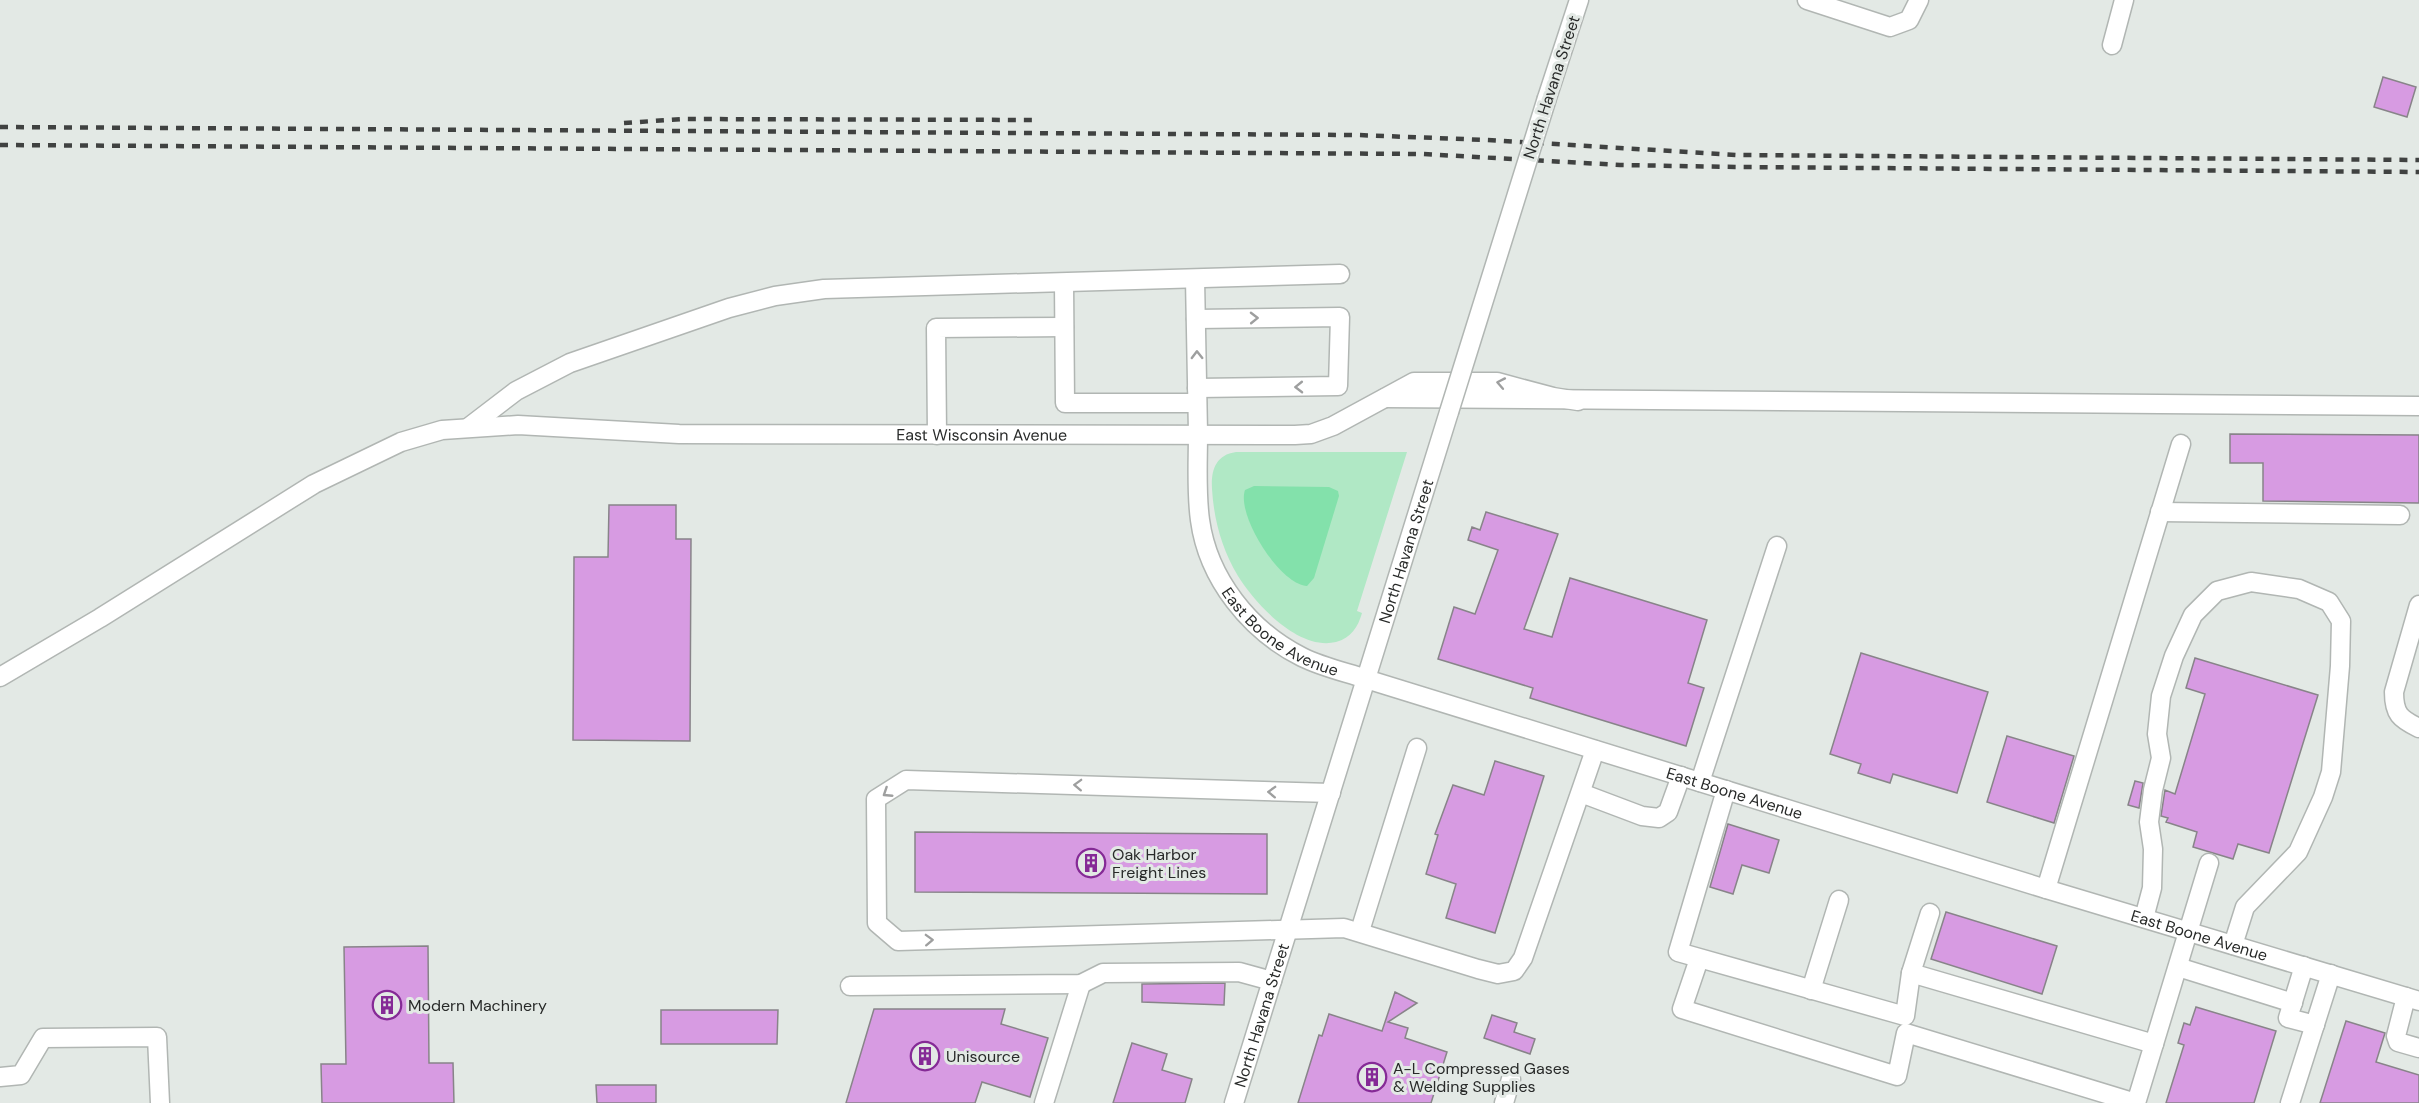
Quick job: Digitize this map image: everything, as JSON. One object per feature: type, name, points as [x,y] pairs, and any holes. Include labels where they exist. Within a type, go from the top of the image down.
[{"type":"street","name":"North Havana Street","points":[[1234,1103],[1449,411],[1580,0]]},
{"type":"street","points":[[1807,0],[1890,27],[1909,20],[1919,0]]},
{"type":"street","points":[[2112,45],[2124,0]]},
{"type":"street","points":[[469,427],[516,391],[570,363],[729,308],[775,296],[824,289],[1340,274]]},
{"type":"street","name":"East Boone Avenue","points":[[1195,279],[1199,499],[1204,539],[1211,559],[1233,600],[1248,618],[1286,649],[1315,662],[1366,679],[2046,889],[2412,999]]},
{"type":"street","points":[[1064,283],[1065,403],[1338,386],[1340,316],[1196,319]]},
{"type":"street","points":[[937,435],[936,328],[1064,327]]},
{"type":"street","name":"East Wisconsin Avenue","points":[[0,677],[100,618],[314,484],[412,437],[469,427],[571,426],[679,434],[1311,434],[1333,426],[1385,398],[2419,406]]},
{"type":"street","points":[[2046,889],[2181,444]]},
{"type":"street","points":[[2160,512],[2400,515]]},
{"type":"street","points":[[1700,782],[1777,546]]},
{"type":"street","points":[[2144,918],[2152,888],[2149,822],[2153,790],[2161,758],[2157,734],[2161,696],[2174,656],[2193,615],[2217,591],[2251,582],[2299,589],[2329,602],[2341,621],[2340,666],[2331,772],[2323,797],[2298,852],[2246,907],[2233,945]]},
{"type":"street","points":[[2419,605],[2394,692],[2394,705],[2401,719],[2419,728]]},
{"type":"street","points":[[1360,931],[1418,748]]},
{"type":"street","points":[[1331,793],[906,780],[876,799],[877,923],[898,941],[1344,928],[1360,931],[1478,969],[1498,974],[1514,971],[1523,958],[1595,750]]},
{"type":"street","points":[[1581,793],[1642,816],[1659,818],[1668,812],[1681,776]]},
{"type":"street","points":[[1726,790],[1678,952],[1811,990],[2136,1103],[2209,863]]},
{"type":"street","points":[[1811,990],[1839,900]]},
{"type":"street","points":[[1699,959],[1682,1009],[1897,1076],[1906,1024],[1911,973],[1930,914]]},
{"type":"street","points":[[2304,966],[2288,1018],[2315,1025]]},
{"type":"street","points":[[2178,967],[2293,1003]]},
{"type":"street","points":[[850,986],[1081,984],[1103,973],[1239,972],[1272,981]]},
{"type":"street","points":[[1911,973],[2154,1044]]},
{"type":"street","points":[[2290,1103],[2331,974]]},
{"type":"street","points":[[1044,1103],[1081,984]]},
{"type":"street","points":[[2412,999],[2396,1036],[2398,1041],[2419,1048]]},
{"type":"street","points":[[0,1077],[21,1075],[43,1038],[157,1038],[160,1103]]},
{"type":"street","points":[[1504,1103],[1511,1079]]},
{"type":"shaded area","points":[[1236,452],[1407,452],[1357,611],[1362,613],[1356,627],[1346,638],[1336,642],[1322,643],[1293,633],[1267,612],[1238,576],[1227,556],[1220,534],[1213,501],[1212,482],[1219,460]]},
{"type":"shaded area","points":[[1254,486],[1329,487],[1338,491],[1339,496],[1314,578],[1307,586],[1296,583],[1285,574],[1262,547],[1247,515],[1244,501],[1245,490]]},
{"type":"building","points":[[2383,77],[2416,87],[2407,117],[2374,107]]},
{"type":"building","points":[[2230,434],[2419,435],[2419,503],[2263,501],[2263,463],[2230,463]]},
{"type":"building","points":[[609,505],[676,505],[676,539],[691,539],[690,741],[573,740],[574,557],[608,557]]},
{"type":"building","points":[[1486,512],[1558,534],[1524,629],[1552,637],[1570,578],[1707,620],[1688,683],[1704,688],[1686,746],[1530,698],[1533,688],[1438,659],[1454,607],[1475,614],[1498,550],[1468,540],[1472,527],[1480,530]]},
{"type":"building","points":[[1861,653],[1988,692],[1957,793],[1893,774],[1890,783],[1858,773],[1861,764],[1830,754]]},
{"type":"building","points":[[2195,658],[2318,695],[2269,853],[2238,844],[2233,859],[2193,847],[2197,832],[2166,822],[2168,818],[2161,816],[2165,790],[2175,794],[2205,694],[2186,688]]},
{"type":"building","points":[[2007,736],[2074,756],[2054,823],[1987,802]]},
{"type":"building","points":[[1495,761],[1544,776],[1495,933],[1446,918],[1456,884],[1426,874],[1438,835],[1435,834],[1453,785],[1484,795]]},
{"type":"building","points":[[2135,781],[2143,783],[2139,808],[2128,805]]},
{"type":"building","points":[[1728,824],[1779,840],[1769,873],[1742,865],[1733,894],[1710,887]]},
{"type":"building","name":"Oak Harbor Freight Lines","points":[[915,832],[1267,834],[1267,894],[915,892]]},
{"type":"building","points":[[1946,912],[2057,946],[2042,994],[1931,959]]},
{"type":"building","name":"Modern Machinery","points":[[428,946],[429,1063],[453,1063],[454,1103],[322,1103],[321,1064],[346,1064],[344,947]]},
{"type":"building","points":[[1225,983],[1224,1005],[1142,1002],[1142,984]]},
{"type":"building","name":"A-L Compressed Gases & Welding Supplies","points":[[1395,992],[1417,1003],[1388,1022],[1408,1028],[1405,1038],[1447,1052],[1431,1103],[1298,1103],[1319,1035],[1322,1036],[1329,1014],[1382,1031]]},
{"type":"building","points":[[2196,1007],[2276,1031],[2254,1103],[2166,1103],[2184,1045],[2178,1043],[2184,1023],[2190,1025]]},
{"type":"building","name":"Unisource","points":[[874,1009],[1005,1009],[1001,1024],[1048,1038],[1030,1097],[982,1082],[975,1103],[846,1103]]},
{"type":"building","points":[[661,1010],[778,1010],[777,1044],[661,1044]]},
{"type":"building","points":[[1492,1015],[1517,1023],[1514,1032],[1535,1039],[1530,1054],[1484,1038]]},
{"type":"building","points":[[2346,1021],[2385,1033],[2376,1062],[2419,1075],[2419,1103],[2320,1103]]},
{"type":"building","points":[[1132,1043],[1167,1054],[1162,1070],[1192,1079],[1185,1103],[1113,1103]]},
{"type":"building","points":[[596,1085],[656,1085],[656,1103],[597,1103]]},
{"type":"railway","points":[[624,123],[683,119],[1038,120]]},
{"type":"railway","points":[[0,127],[1357,135],[1488,140],[1737,155],[2419,160]]},
{"type":"railway","points":[[0,145],[1423,154],[1620,165],[2419,172]]},
{"type":"place","name":"Oak Harbor Freight Lines","points":[[1091,863]]},
{"type":"place","name":"Modern Machinery","points":[[387,1005]]},
{"type":"place","name":"Unisource","points":[[925,1056]]},
{"type":"place","name":"A-L Compressed Gases & Welding Supplies","points":[[1372,1077]]}]
